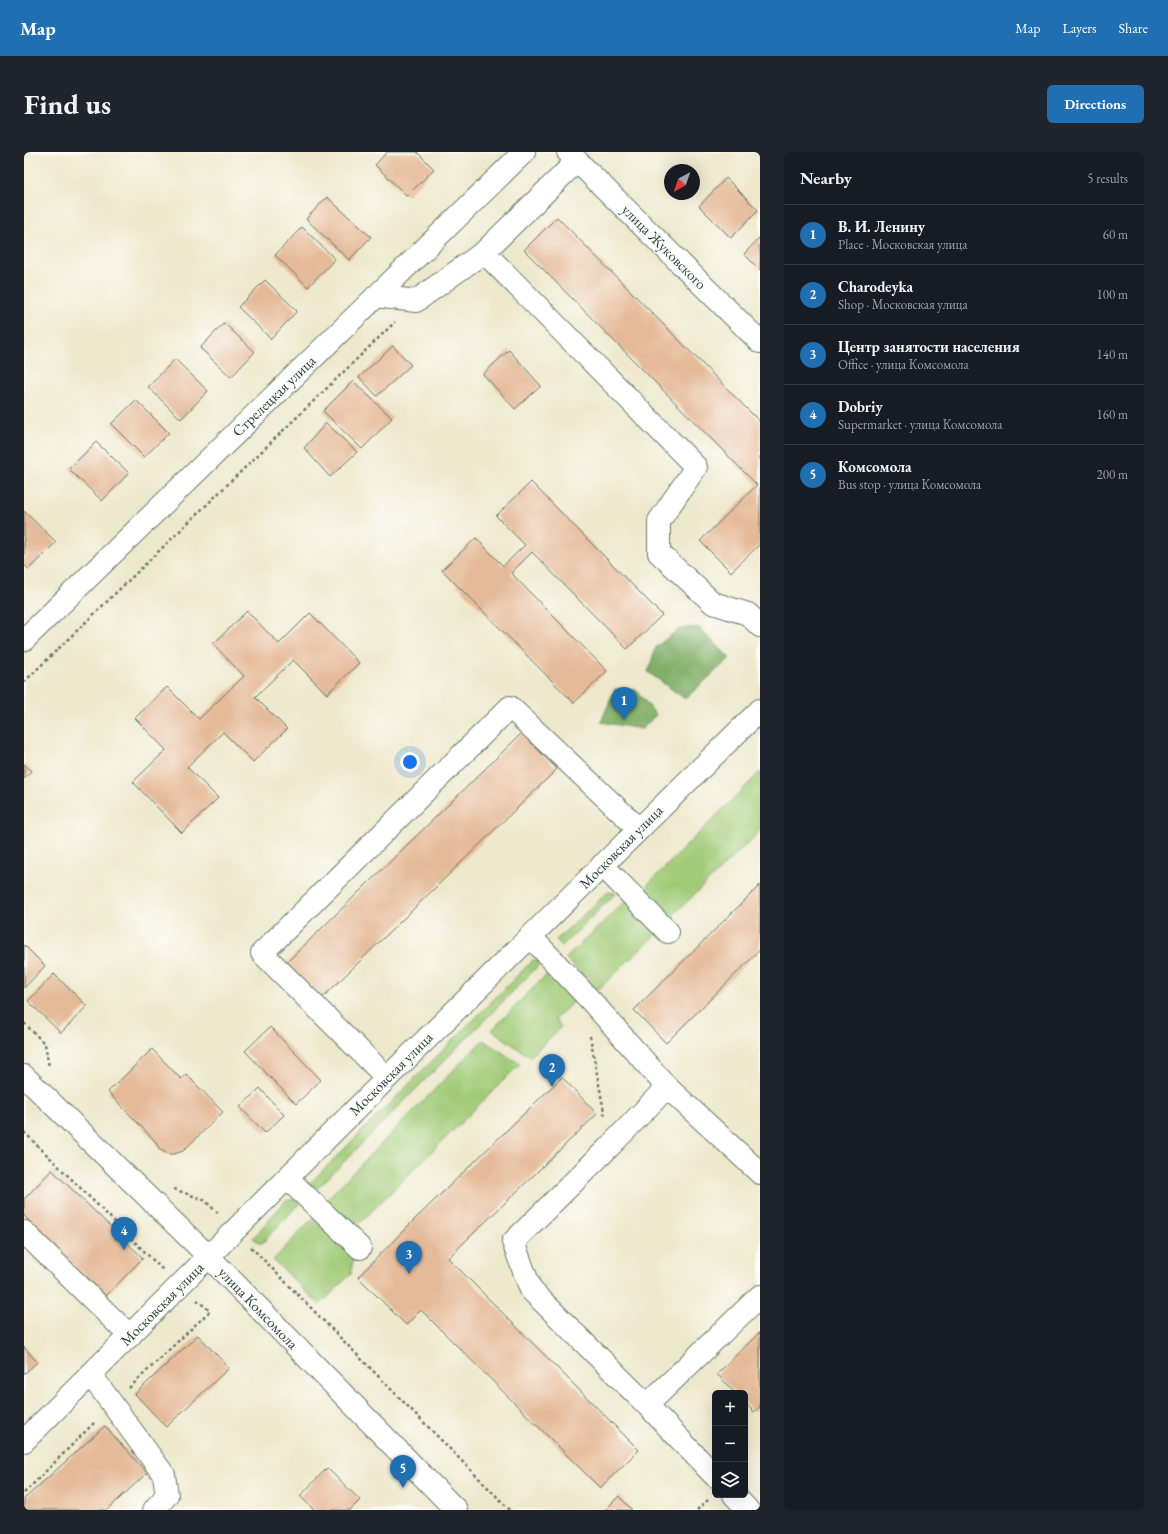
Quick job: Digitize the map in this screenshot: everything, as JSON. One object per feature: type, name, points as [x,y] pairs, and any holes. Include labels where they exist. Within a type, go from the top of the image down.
[{"type":"street","name":"Стрелецкая улица","points":[[24,640],[524,152]]},
{"type":"street","points":[[376,296],[416,301],[484,252],[572,156]]},
{"type":"street","name":"улица Жуковского","points":[[572,156],[760,342]]},
{"type":"street","points":[[484,252],[696,467],[659,521],[659,553],[713,603],[748,614],[760,626]]},
{"type":"street","points":[[387,1078],[262,952],[510,708],[639,829]]},
{"type":"street","name":"Московская улица","points":[[24,1441],[209,1258],[387,1078],[760,710]]},
{"type":"street","points":[[602,865],[668,932]]},
{"type":"street","points":[[530,936],[593,1003],[667,1087],[760,1173]]},
{"type":"street","name":"улица Комсомола","points":[[24,1076],[209,1258],[456,1510]]},
{"type":"street","points":[[667,1087],[513,1242],[531,1290],[647,1405],[712,1473]]},
{"type":"street","points":[[287,1178],[360,1248]]},
{"type":"street","points":[[24,1232],[130,1336]]},
{"type":"street","points":[[647,1405],[760,1296]]},
{"type":"street","points":[[91,1375],[164,1475],[167,1495],[154,1510]]},
{"type":"street","points":[[737,1498],[748,1510]]},
{"type":"street","points":[[755,1510],[760,1505]]},
{"type":"path","points":[[24,682],[416,301]]},
{"type":"path","points":[[589,1035],[610,1145]]},
{"type":"path","points":[[24,1132],[180,1286],[210,1311]]},
{"type":"path","points":[[262,1258],[510,1510]]},
{"type":"path","points":[[697,1510],[710,1497]]},
{"type":"green space","points":[[698,627],[730,658],[685,699],[648,672],[656,647],[679,629]]},
{"type":"green space","points":[[615,689],[636,690],[656,715],[642,729],[601,722]]},
{"type":"green space","points":[[760,772],[760,831],[669,919],[641,891]]},
{"type":"green space","points":[[608,892],[616,893],[562,946],[556,940]]},
{"type":"green space","points":[[625,901],[658,932],[597,991],[566,958]]},
{"type":"green space","points":[[533,960],[542,962],[314,1192],[307,1186]]},
{"type":"green space","points":[[551,970],[573,994],[572,1003],[555,1019],[561,1027],[530,1057],[492,1030]]},
{"type":"green space","points":[[483,1040],[520,1064],[360,1223],[344,1222],[324,1202]]},
{"type":"green space","points":[[295,1199],[299,1204],[261,1244],[253,1238],[285,1201]]},
{"type":"green space","points":[[314,1217],[354,1253],[351,1274],[320,1305],[273,1260]]},
{"type":"building","points":[[387,152],[417,152],[434,169],[407,196],[375,165]]},
{"type":"building","points":[[726,178],[758,210],[731,238],[699,206]]},
{"type":"building","points":[[327,197],[371,237],[349,260],[306,219]]},
{"type":"building","points":[[557,217],[760,422],[760,544],[731,572],[700,541],[757,485],[524,250]]},
{"type":"building","points":[[302,227],[335,259],[308,287],[275,255]]},
{"type":"building","points":[[760,237],[760,270],[744,254]]},
{"type":"building","points":[[265,280],[297,311],[271,339],[238,307]]},
{"type":"building","points":[[224,323],[255,352],[231,377],[200,348]]},
{"type":"building","points":[[393,346],[411,365],[377,396],[359,377]]},
{"type":"building","points":[[509,350],[541,386],[515,409],[483,374]]},
{"type":"building","points":[[175,359],[208,391],[181,419],[148,387]]},
{"type":"building","points":[[353,381],[392,418],[362,449],[323,411]]},
{"type":"building","points":[[136,400],[169,433],[144,457],[111,424]]},
{"type":"building","points":[[326,423],[357,452],[330,477],[304,448]]},
{"type":"building","points":[[96,442],[129,473],[102,501],[69,469]]},
{"type":"building","points":[[531,482],[662,615],[627,649],[532,552],[511,573],[607,671],[574,703],[442,570],[476,538],[503,566],[525,545],[496,516]]},
{"type":"building","points":[[24,511],[56,542],[29,569],[24,565]]},
{"type":"building","points":[[247,611],[279,644],[310,613],[359,663],[327,694],[293,660],[255,697],[287,729],[253,762],[223,732],[187,767],[218,798],[182,833],[133,782],[166,750],[135,718],[167,687],[199,719],[244,676],[213,644]]},
{"type":"building","points":[[522,733],[557,769],[320,1000],[285,964]]},
{"type":"building","points":[[24,764],[31,771],[24,779]]},
{"type":"building","points":[[760,885],[760,950],[666,1043],[634,1010]]},
{"type":"building","points":[[24,945],[45,966],[24,988]]},
{"type":"building","points":[[54,974],[87,1006],[61,1033],[28,1001]]},
{"type":"building","points":[[270,1027],[321,1080],[296,1104],[245,1051]]},
{"type":"building","points":[[152,1049],[181,1079],[186,1074],[223,1112],[183,1151],[174,1154],[169,1154],[160,1150],[155,1141],[108,1092]]},
{"type":"building","points":[[562,1077],[597,1114],[448,1258],[639,1450],[600,1488],[421,1310],[406,1325],[358,1277],[412,1222]]},
{"type":"building","points":[[260,1088],[284,1115],[265,1133],[240,1107]]},
{"type":"building","points":[[52,1170],[143,1258],[106,1296],[24,1216],[24,1199]]},
{"type":"building","points":[[760,1332],[760,1407],[754,1412],[748,1406],[748,1390],[732,1390],[717,1374]]},
{"type":"building","points":[[198,1335],[229,1368],[166,1427],[135,1394]]},
{"type":"building","points":[[24,1347],[37,1362],[24,1374]]},
{"type":"building","points":[[105,1426],[147,1473],[107,1510],[24,1510],[24,1499]]},
{"type":"building","points":[[327,1468],[360,1500],[350,1510],[314,1510],[300,1496]]},
{"type":"building","points":[[619,1496],[632,1510],[605,1510]]},
{"type":"place","name":"В. И. Ленину","points":[[624,720]]},
{"type":"place","name":"Charodeyka","points":[[552,1087]]},
{"type":"place","name":"Dobriy","points":[[124,1250]]},
{"type":"place","name":"Центр занятости населения","points":[[409,1274]]},
{"type":"place","name":"Комсомола","points":[[403,1488]]}]
